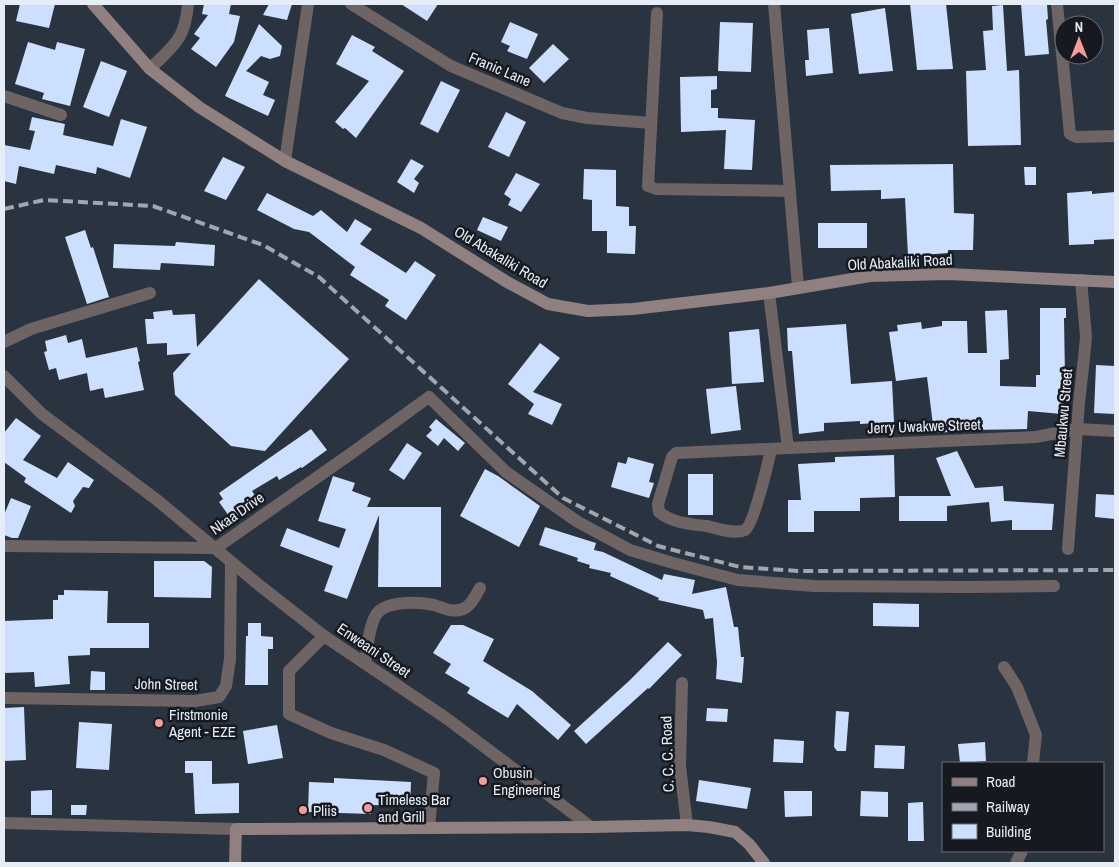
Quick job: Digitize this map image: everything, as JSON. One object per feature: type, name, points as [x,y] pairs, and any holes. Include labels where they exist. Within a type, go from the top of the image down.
[{"type":"main road","name":"Old Abakaliki Road","points":[[93,4],[150,69],[199,107],[285,161],[422,228],[507,282],[548,304],[588,311],[634,309],[769,293],[870,276],[948,274],[1115,282]]},
{"type":"main road","points":[[235,863],[236,829],[687,825],[710,826],[734,832],[749,844],[761,862]]},
{"type":"street","points":[[150,69],[178,41],[184,26],[188,4]]},
{"type":"street","points":[[285,161],[308,4]]},
{"type":"street","name":"Franic Lane","points":[[351,4],[451,66],[562,113],[587,118],[651,123]]},
{"type":"street","points":[[774,4],[798,287]]},
{"type":"street","points":[[1057,4],[1070,134],[1076,137],[1115,136]]},
{"type":"street","points":[[657,13],[648,186],[656,189],[790,191]]},
{"type":"street","points":[[4,96],[61,115]]},
{"type":"street","name":"Mbaukwu Street","points":[[1068,549],[1086,337],[1081,280]]},
{"type":"street","points":[[4,342],[31,329],[150,293]]},
{"type":"street","points":[[769,293],[788,448]]},
{"type":"street","name":"Enweani Street","points":[[4,376],[42,414],[158,500],[231,562],[324,636],[446,718],[591,827]]},
{"type":"street","name":"Nkaa Drive","points":[[4,546],[216,548],[429,397],[506,472],[578,522],[630,550],[738,580],[814,586],[967,588],[1054,586]]},
{"type":"street","name":"Jerry Uwakwe Street","points":[[771,450],[749,526],[743,531],[732,531],[674,521],[659,512],[658,504],[662,489],[672,457],[676,454],[1036,437],[1077,430],[1115,431]]},
{"type":"street","name":"John Street","points":[[4,698],[195,701],[219,697],[226,686],[230,659],[231,562]]},
{"type":"street","points":[[365,663],[371,627],[376,614],[385,607],[396,603],[434,605],[444,610],[465,608],[480,588]]},
{"type":"street","points":[[324,636],[289,671],[289,714],[331,733],[384,750],[434,773],[429,828]]},
{"type":"street","points":[[1004,667],[1017,688],[1036,734],[1033,762]]},
{"type":"street","name":"C. C. C. Road","points":[[682,683],[680,766],[687,825]]},
{"type":"street","points":[[4,824],[236,829]]},
{"type":"building","points":[[20,4],[55,4],[49,28],[16,21]]},
{"type":"building","points":[[204,4],[231,4],[229,14],[240,16],[234,42],[216,67],[191,49],[200,38],[194,34],[208,15],[202,14]]},
{"type":"building","points":[[269,4],[292,4],[287,20],[263,15]]},
{"type":"building","points":[[401,4],[438,4],[427,21]]},
{"type":"building","points":[[910,4],[946,4],[953,69],[917,70]]},
{"type":"building","points":[[1021,4],[1047,4],[1048,19],[1046,20],[1049,54],[1025,56]]},
{"type":"building","points":[[1003,5],[1007,71],[1019,70],[1021,145],[968,146],[966,71],[986,70],[983,31],[993,30],[992,6]]},
{"type":"building","points":[[885,8],[893,71],[859,74],[851,14]]},
{"type":"building","points":[[510,22],[538,34],[527,59],[507,51],[510,46],[501,42]]},
{"type":"building","points":[[720,22],[753,23],[751,72],[718,71]]},
{"type":"building","points":[[259,24],[282,46],[280,56],[270,59],[261,56],[246,71],[269,82],[263,95],[275,100],[268,116],[225,96]]},
{"type":"building","points":[[829,28],[833,73],[806,76],[805,60],[809,60],[807,30]]},
{"type":"building","points":[[352,35],[375,47],[372,51],[404,71],[356,138],[335,122],[369,81],[336,64]]},
{"type":"building","points":[[28,42],[55,50],[57,42],[85,49],[70,106],[42,99],[44,93],[15,84]]},
{"type":"building","points":[[553,44],[569,59],[544,83],[529,68]]},
{"type":"building","points":[[101,61],[127,71],[109,117],[83,107]]},
{"type":"building","points":[[717,76],[717,89],[711,90],[711,108],[718,108],[718,118],[755,120],[752,170],[724,169],[726,130],[681,132],[680,77]]},
{"type":"building","points":[[441,81],[460,90],[438,133],[420,124]]},
{"type":"building","points":[[506,112],[526,122],[509,157],[488,147]]},
{"type":"building","points":[[32,117],[65,124],[63,135],[113,146],[121,119],[147,127],[130,178],[97,167],[96,174],[56,165],[54,174],[19,166],[16,184],[4,181],[4,145],[30,150],[35,131],[29,130]]},
{"type":"building","points":[[223,157],[245,167],[226,200],[204,191]]},
{"type":"building","points":[[411,159],[424,166],[414,179],[419,183],[414,193],[397,182]]},
{"type":"building","points":[[953,164],[954,213],[974,214],[973,250],[948,250],[948,253],[908,256],[905,198],[881,199],[881,190],[831,191],[830,165]]},
{"type":"building","points":[[1024,167],[1036,167],[1036,185],[1025,185]]},
{"type":"building","points":[[584,169],[616,170],[616,206],[629,207],[629,226],[636,226],[635,254],[607,253],[607,231],[592,231],[592,200],[583,199]]},
{"type":"building","points":[[516,173],[540,184],[521,212],[508,205],[511,199],[504,194]]},
{"type":"building","points":[[1092,191],[1092,194],[1115,192],[1115,239],[1094,240],[1094,244],[1069,245],[1067,193]]},
{"type":"building","points":[[267,193],[313,216],[321,210],[347,232],[355,219],[372,229],[360,244],[406,273],[415,261],[436,275],[406,320],[385,306],[389,300],[350,275],[355,267],[309,232],[294,229],[257,210]]},
{"type":"building","points":[[483,217],[508,227],[501,241],[477,230]]},
{"type":"building","points":[[818,223],[867,223],[867,248],[818,248]]},
{"type":"building","points":[[85,230],[91,248],[93,247],[109,297],[87,304],[65,237]]},
{"type":"building","points":[[176,242],[215,245],[214,266],[161,263],[160,270],[113,268],[114,244],[175,246]]},
{"type":"building","points":[[259,279],[349,359],[265,451],[231,446],[175,395],[173,373],[191,353],[167,355],[167,343],[147,344],[145,319],[154,319],[153,312],[172,310],[173,315],[195,314],[197,347]]},
{"type":"building","points":[[1040,308],[1066,308],[1066,318],[1064,318],[1065,377],[1062,414],[1028,411],[1027,429],[970,429],[947,430],[948,432],[934,433],[927,377],[896,381],[889,332],[898,331],[897,325],[921,322],[922,329],[942,326],[942,321],[967,321],[968,353],[987,353],[985,311],[1007,310],[1009,359],[1000,360],[1000,386],[1036,387],[1036,375],[1040,375]]},
{"type":"building","points":[[846,324],[851,384],[892,381],[894,422],[860,424],[860,421],[824,423],[824,431],[799,434],[792,351],[788,351],[787,328]]},
{"type":"building","points":[[759,329],[764,382],[732,384],[729,332]]},
{"type":"building","points":[[66,335],[68,343],[82,339],[86,358],[137,347],[144,390],[105,398],[103,388],[90,391],[87,373],[59,380],[56,368],[49,370],[44,352],[47,351],[45,341]]},
{"type":"building","points":[[540,343],[560,358],[533,392],[562,404],[552,425],[528,414],[534,404],[508,384]]},
{"type":"building","points":[[1096,365],[1115,366],[1115,414],[1094,413]]},
{"type":"building","points":[[736,386],[741,430],[711,434],[706,389]]},
{"type":"building","points":[[16,418],[41,436],[23,460],[57,478],[68,462],[94,480],[89,488],[83,487],[73,501],[75,506],[71,513],[24,482],[26,478],[4,462],[4,433]]},
{"type":"building","points":[[436,419],[465,443],[458,451],[444,438],[438,446],[426,436],[432,430],[429,427]]},
{"type":"building","points":[[311,429],[327,450],[302,468],[279,480],[277,476],[252,491],[259,502],[237,518],[233,513],[229,516],[219,502],[223,499],[219,493]]},
{"type":"building","points":[[407,443],[422,453],[404,480],[389,470]]},
{"type":"building","points":[[957,451],[975,488],[1003,486],[1004,501],[1054,504],[1052,530],[1012,530],[1012,520],[991,522],[989,502],[947,506],[947,521],[899,521],[899,496],[951,496],[936,458]]},
{"type":"building","points":[[894,455],[895,497],[860,498],[860,511],[814,511],[814,532],[788,532],[788,500],[801,500],[798,464],[835,462],[835,457]]},
{"type":"building","points":[[628,457],[654,464],[649,482],[654,483],[649,498],[611,487],[618,462],[626,464]]},
{"type":"building","points":[[485,469],[540,506],[519,547],[460,516]]},
{"type":"building","points":[[688,474],[713,474],[713,515],[688,515]]},
{"type":"building","points":[[333,476],[355,483],[352,491],[371,498],[367,507],[441,507],[441,587],[378,587],[379,515],[347,599],[324,591],[333,566],[280,546],[287,528],[339,548],[346,529],[318,521]]},
{"type":"building","points":[[1096,494],[1115,495],[1115,519],[1095,517]]},
{"type":"building","points":[[11,498],[31,506],[18,538],[4,535],[4,515]]},
{"type":"building","points":[[545,527],[596,543],[594,550],[603,552],[662,580],[664,574],[695,580],[692,594],[726,587],[734,627],[738,627],[741,657],[744,657],[742,683],[716,679],[717,662],[713,618],[705,619],[703,610],[658,600],[659,598],[610,576],[611,573],[589,568],[590,565],[577,561],[578,558],[539,545]]},
{"type":"building","points":[[154,561],[204,561],[212,567],[211,598],[154,597]]},
{"type":"building","points":[[64,590],[108,591],[107,623],[149,623],[149,648],[90,648],[90,655],[68,656],[70,684],[35,687],[34,672],[4,673],[4,621],[53,619],[53,600],[58,600],[58,595],[64,595]]},
{"type":"building","points":[[873,603],[919,604],[919,627],[873,626]]},
{"type":"building","points":[[248,623],[261,623],[261,636],[273,637],[273,649],[268,649],[268,685],[245,685]]},
{"type":"building","points":[[451,625],[463,625],[494,639],[483,661],[532,691],[571,725],[558,740],[517,704],[508,718],[467,693],[470,688],[445,673],[451,664],[433,653]]},
{"type":"building","points":[[668,642],[682,655],[649,689],[586,744],[574,731],[629,681]]},
{"type":"building","points":[[91,671],[105,672],[105,690],[90,690]]},
{"type":"building","points":[[24,707],[26,760],[4,761],[4,708]]},
{"type":"building","points":[[707,708],[728,709],[727,722],[706,721]]},
{"type":"building","points":[[836,711],[849,712],[846,751],[837,751],[834,747]]},
{"type":"building","points":[[79,722],[112,724],[109,770],[76,768]]},
{"type":"building","points":[[277,725],[283,758],[248,764],[243,731]]},
{"type":"building","points":[[774,739],[804,741],[803,763],[773,762]]},
{"type":"building","points":[[985,742],[986,761],[960,762],[958,744]]},
{"type":"building","points":[[875,745],[905,746],[904,769],[874,768]]},
{"type":"building","points":[[185,761],[212,761],[212,784],[239,783],[239,813],[195,814],[193,773],[185,773]]},
{"type":"building","points":[[334,778],[411,782],[410,806],[371,805],[371,814],[308,812],[309,782],[334,783]]},
{"type":"building","points":[[699,780],[751,788],[747,809],[696,801]]},
{"type":"building","points":[[52,790],[52,815],[31,815],[31,791]]},
{"type":"building","points":[[784,791],[812,791],[812,816],[785,817]]},
{"type":"building","points":[[861,791],[888,792],[888,817],[860,816]]},
{"type":"building","points":[[923,802],[924,841],[908,841],[908,803]]},
{"type":"building","points":[[71,805],[87,805],[86,815],[71,815]]},
{"type":"railway","points":[[4,209],[44,200],[153,206],[263,245],[319,277],[563,498],[658,546],[740,567],[798,571],[1115,570]]},
{"type":"place","name":"Firstmonie Agent - EZE","points":[[159,723]]},
{"type":"place","name":"Obusin Engineering","points":[[483,781]]},
{"type":"place","name":"Timeless Bar and Grill","points":[[368,808]]},
{"type":"place","name":"Pliis","points":[[303,810]]}]
